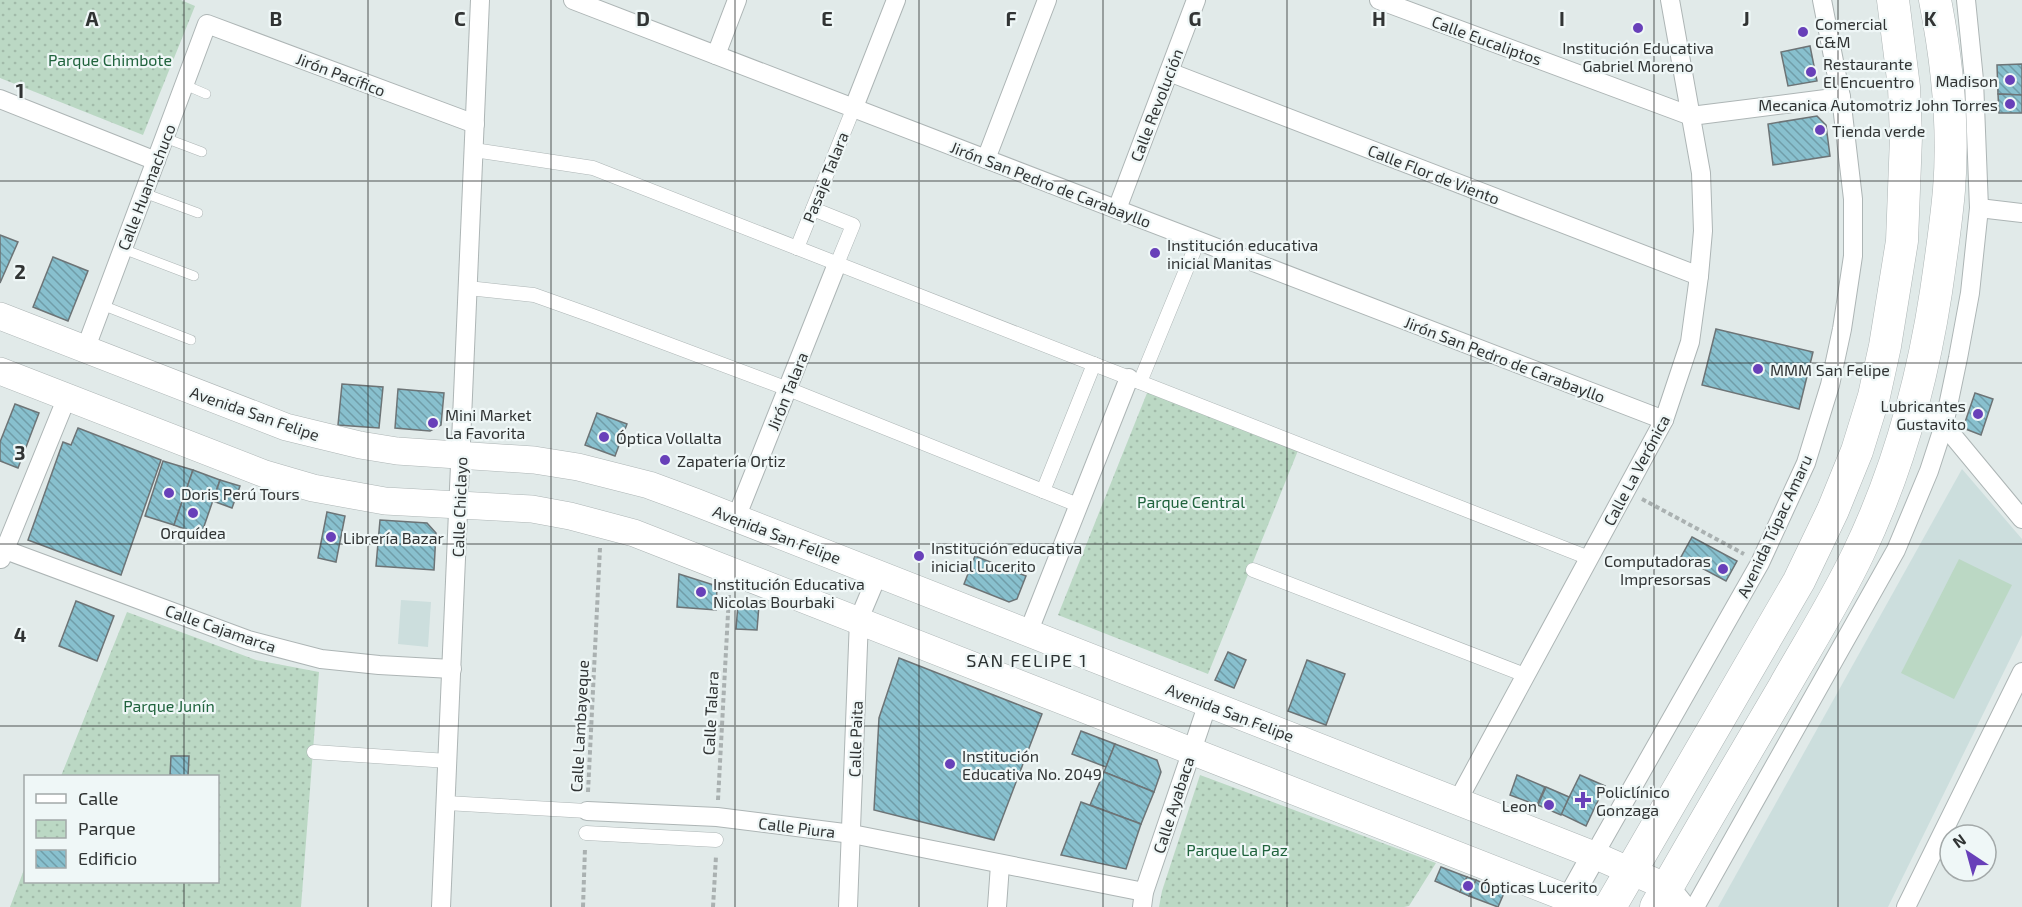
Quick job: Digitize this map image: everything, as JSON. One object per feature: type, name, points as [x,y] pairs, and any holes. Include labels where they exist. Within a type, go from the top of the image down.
[{"type":"highway","points":[[1610,907],[1799,582],[1833,510],[1857,451],[1874,396],[1885,346],[1902,241],[1906,186],[1906,137],[1904,87],[1893,0]]},
{"type":"highway","points":[[1668,900],[1858,555],[1886,487],[1911,414],[1930,327],[1945,235],[1950,147],[1960,81],[1940,27],[1935,0]]},
{"type":"main road","name":"Avenida San Felipe","points":[[0,316],[286,427],[360,445],[397,451],[534,460],[578,467],[649,485],[1594,855],[1631,872],[1668,900]]},
{"type":"main road","points":[[0,371],[265,474],[313,488],[385,501],[532,508],[634,532],[1191,750],[1575,904]]},
{"type":"street","name":"Calle Chiclayo","points":[[441,907],[480,0]]},
{"type":"street","points":[[716,55],[737,0]]},
{"type":"street","points":[[854,107],[896,0]]},
{"type":"street","points":[[986,159],[1047,0]]},
{"type":"street","name":"Calle Revolución","points":[[1117,209],[1196,0]]},
{"type":"street","name":"Calle Eucaliptos","points":[[1378,0],[1691,116],[1841,97]]},
{"type":"street","name":"Calle La Verónica","points":[[1457,802],[1664,420],[1689,342],[1703,231],[1701,173],[1670,0]]},
{"type":"street","name":"Avenida Túpac Amaru","points":[[1575,904],[1594,855],[1760,563],[1806,463],[1830,384],[1842,329],[1853,256],[1853,199],[1841,97],[1822,0]]},
{"type":"street","points":[[1695,907],[1896,550],[1929,471],[1944,425],[1970,293],[1979,208],[1960,81],[1970,29],[1966,0]]},
{"type":"street","name":"Jirón San Pedro de Carabayllo","points":[[585,2],[716,55],[1664,420]]},
{"type":"street","name":"Jirón Pacífico","points":[[207,24],[475,124]]},
{"type":"street","name":"Calle Huamachuco","points":[[85,350],[207,24]]},
{"type":"street","name":"Calle Flor de Viento","points":[[1169,72],[1699,276]]},
{"type":"street","points":[[0,99],[156,161]]},
{"type":"street","name":"Pasaje Talara","points":[[797,248],[854,107]]},
{"type":"street","points":[[474,150],[593,168],[1589,558]]},
{"type":"street","points":[[1979,208],[2022,213]]},
{"type":"street","points":[[813,209],[853,225],[837,264]]},
{"type":"street","points":[[1028,633],[1078,506],[1198,241]]},
{"type":"street","name":"Jirón Talara","points":[[736,518],[837,264]]},
{"type":"street","points":[[468,288],[534,295],[788,389],[1078,506]]},
{"type":"street","points":[[1043,491],[1094,364]]},
{"type":"street","points":[[1,553],[68,397]]},
{"type":"street","points":[[1911,414],[1944,425],[2022,519]]},
{"type":"street","name":"Calle Cajamarca","points":[[1,553],[248,640],[321,659],[452,669]]},
{"type":"street","points":[[1254,570],[1525,675]]},
{"type":"street","name":"Calle Paita","points":[[848,907],[859,619],[878,574]]},
{"type":"street","points":[[1906,907],[2017,697],[2022,672]]},
{"type":"street","name":"Calle Ayabaca","points":[[1143,900],[1208,704]]},
{"type":"street","points":[[314,752],[448,761]]},
{"type":"street","name":"Calle Piura","points":[[446,803],[717,817],[852,834],[1000,865],[1143,900]]},
{"type":"street","points":[[586,833],[716,840]]},
{"type":"street","points":[[997,907],[1000,865]]},
{"type":"lane","points":[[184,85],[206,94]]},
{"type":"lane","points":[[165,138],[202,152]]},
{"type":"lane","points":[[144,193],[198,213]]},
{"type":"lane","points":[[123,249],[194,276]]},
{"type":"lane","points":[[102,305],[190,340]]},
{"type":"path","points":[[1626,490],[1760,563]]},
{"type":"path","name":"Calle Lambayeque","points":[[587,811],[600,546]]},
{"type":"path","name":"Calle Talara","points":[[717,817],[730,569]]},
{"type":"path","points":[[583,907],[586,833]]},
{"type":"path","points":[[713,907],[716,840]]},
{"type":"shaded area","points":[[1962,469],[2022,539],[2022,635],[1888,907],[1718,907]]},
{"type":"shaded area","points":[[401,600],[431,602],[428,647],[398,644]]},
{"type":"green space","name":"Parque Chimbote","points":[[0,0],[181,0],[195,6],[143,135],[0,78]]},
{"type":"green space","name":"Parque Central","points":[[1149,388],[1299,448],[1208,674],[1058,615]]},
{"type":"green space","points":[[1959,559],[2012,585],[1954,699],[1901,673]]},
{"type":"green space","name":"Parque Junín","points":[[127,612],[256,660],[319,672],[301,907],[10,907],[24,870],[24,883],[219,883],[219,775],[61,775]]},
{"type":"green space","name":"Parque La Paz","points":[[1200,775],[1436,863],[1409,906],[1404,907],[1159,907],[1162,891]]},
{"type":"building","points":[[1810,46],[1817,81],[1788,86],[1781,52]]},
{"type":"building","name":"Madison","points":[[2022,64],[2022,95],[1998,94],[1997,65]]},
{"type":"building","name":"Mecanica Automotriz John Torres","points":[[1998,94],[2022,95],[2022,113],[1999,113]]},
{"type":"building","points":[[1817,116],[1826,125],[1830,156],[1773,165],[1768,124]]},
{"type":"building","points":[[0,235],[18,242],[0,283]]},
{"type":"building","points":[[53,257],[88,271],[68,321],[33,307]]},
{"type":"building","name":"MMM San Felipe","points":[[1716,329],[1813,352],[1799,409],[1702,385]]},
{"type":"building","points":[[342,384],[383,387],[379,428],[338,425]]},
{"type":"building","points":[[398,389],[444,393],[441,425],[430,431],[395,428]]},
{"type":"building","name":"Lubricantes Gustavito","points":[[1975,393],[1993,399],[1981,435],[1963,428]]},
{"type":"building","points":[[15,404],[39,413],[18,468],[0,461],[0,442]]},
{"type":"building","points":[[597,413],[627,424],[615,456],[585,445]]},
{"type":"building","points":[[78,428],[161,460],[121,575],[28,540],[63,442],[71,445]]},
{"type":"building","name":"Doris Perú Tours","points":[[163,461],[193,470],[174,525],[145,516]]},
{"type":"building","name":"Orquídea","points":[[193,470],[220,480],[201,535],[174,525]]},
{"type":"building","points":[[220,480],[240,486],[232,508],[213,501]]},
{"type":"building","name":"Librería Bazar","points":[[327,512],[345,516],[336,562],[318,558]]},
{"type":"building","points":[[380,520],[427,523],[436,533],[434,570],[376,566]]},
{"type":"building","points":[[1692,537],[1737,561],[1726,581],[1681,557]]},
{"type":"building","points":[[975,556],[1026,576],[1017,599],[1009,602],[964,584]]},
{"type":"building","points":[[679,574],[717,586],[716,610],[677,607]]},
{"type":"building","points":[[76,601],[114,616],[97,661],[59,646]]},
{"type":"building","points":[[738,604],[759,605],[757,630],[736,629]]},
{"type":"building","points":[[1228,652],[1246,660],[1234,688],[1215,680]]},
{"type":"building","name":"Institución Educativa No. 2049","points":[[899,658],[1042,714],[994,840],[874,810],[879,718]]},
{"type":"building","points":[[1307,660],[1345,674],[1326,725],[1288,711]]},
{"type":"building","points":[[1081,731],[1115,744],[1106,767],[1072,754]]},
{"type":"building","points":[[1115,744],[1157,760],[1161,772],[1154,792],[1104,772]]},
{"type":"building","points":[[171,756],[189,756],[188,775],[170,775]]},
{"type":"building","points":[[1104,772],[1154,792],[1141,824],[1090,805]]},
{"type":"building","points":[[1517,775],[1545,787],[1537,805],[1510,795]]},
{"type":"building","name":"Policlínico Gonzaga","points":[[1580,775],[1605,786],[1586,826],[1561,814]]},
{"type":"building","points":[[1546,787],[1569,797],[1561,815],[1538,805]]},
{"type":"building","points":[[1081,802],[1141,824],[1126,869],[1061,855]]},
{"type":"building","points":[[1441,867],[1467,877],[1460,892],[1435,881]]},
{"type":"building","name":"Ópticas Lucerito","points":[[1467,877],[1476,880],[1469,896],[1460,892]]},
{"type":"building","points":[[1476,880],[1504,893],[1498,907],[1469,896]]},
{"type":"place","name":"Institución Educativa Gabriel Moreno","points":[[1638,28]]},
{"type":"place","name":"Comercial C&M","points":[[1803,32]]},
{"type":"place","name":"Restaurante El Encuentro","points":[[1811,72]]},
{"type":"place","name":"Madison","points":[[2010,80]]},
{"type":"place","name":"Mecanica Automotriz John Torres","points":[[2010,104]]},
{"type":"place","name":"Tienda verde","points":[[1820,130]]},
{"type":"place","name":"Institución educativa inicial Manitas","points":[[1155,253]]},
{"type":"place","name":"MMM San Felipe","points":[[1758,369]]},
{"type":"place","name":"Lubricantes Gustavito","points":[[1978,414]]},
{"type":"place","name":"Mini Market La Favorita","points":[[433,423]]},
{"type":"place","name":"Óptica Vollalta","points":[[604,437]]},
{"type":"place","name":"Zapatería Ortiz","points":[[665,460]]},
{"type":"place","name":"Doris Perú Tours","points":[[169,493]]},
{"type":"place","name":"Orquídea","points":[[193,513]]},
{"type":"place","name":"Librería Bazar","points":[[331,537]]},
{"type":"place","name":"Institución educativa inicial Lucerito","points":[[919,556]]},
{"type":"place","name":"Computadoras Impresorsas","points":[[1723,569]]},
{"type":"place","name":"Institución Educativa Nicolas Bourbaki","points":[[701,592]]},
{"type":"place","name":"Institución Educativa No. 2049","points":[[950,764]]},
{"type":"place","name":"Policlínico Gonzaga","points":[[1583,800]]},
{"type":"place","name":"Leon","points":[[1549,805]]},
{"type":"place","name":"Ópticas Lucerito","points":[[1468,886]]},
{"type":"district","name":"SAN FELIPE 1","points":[[1027,660]]}]
